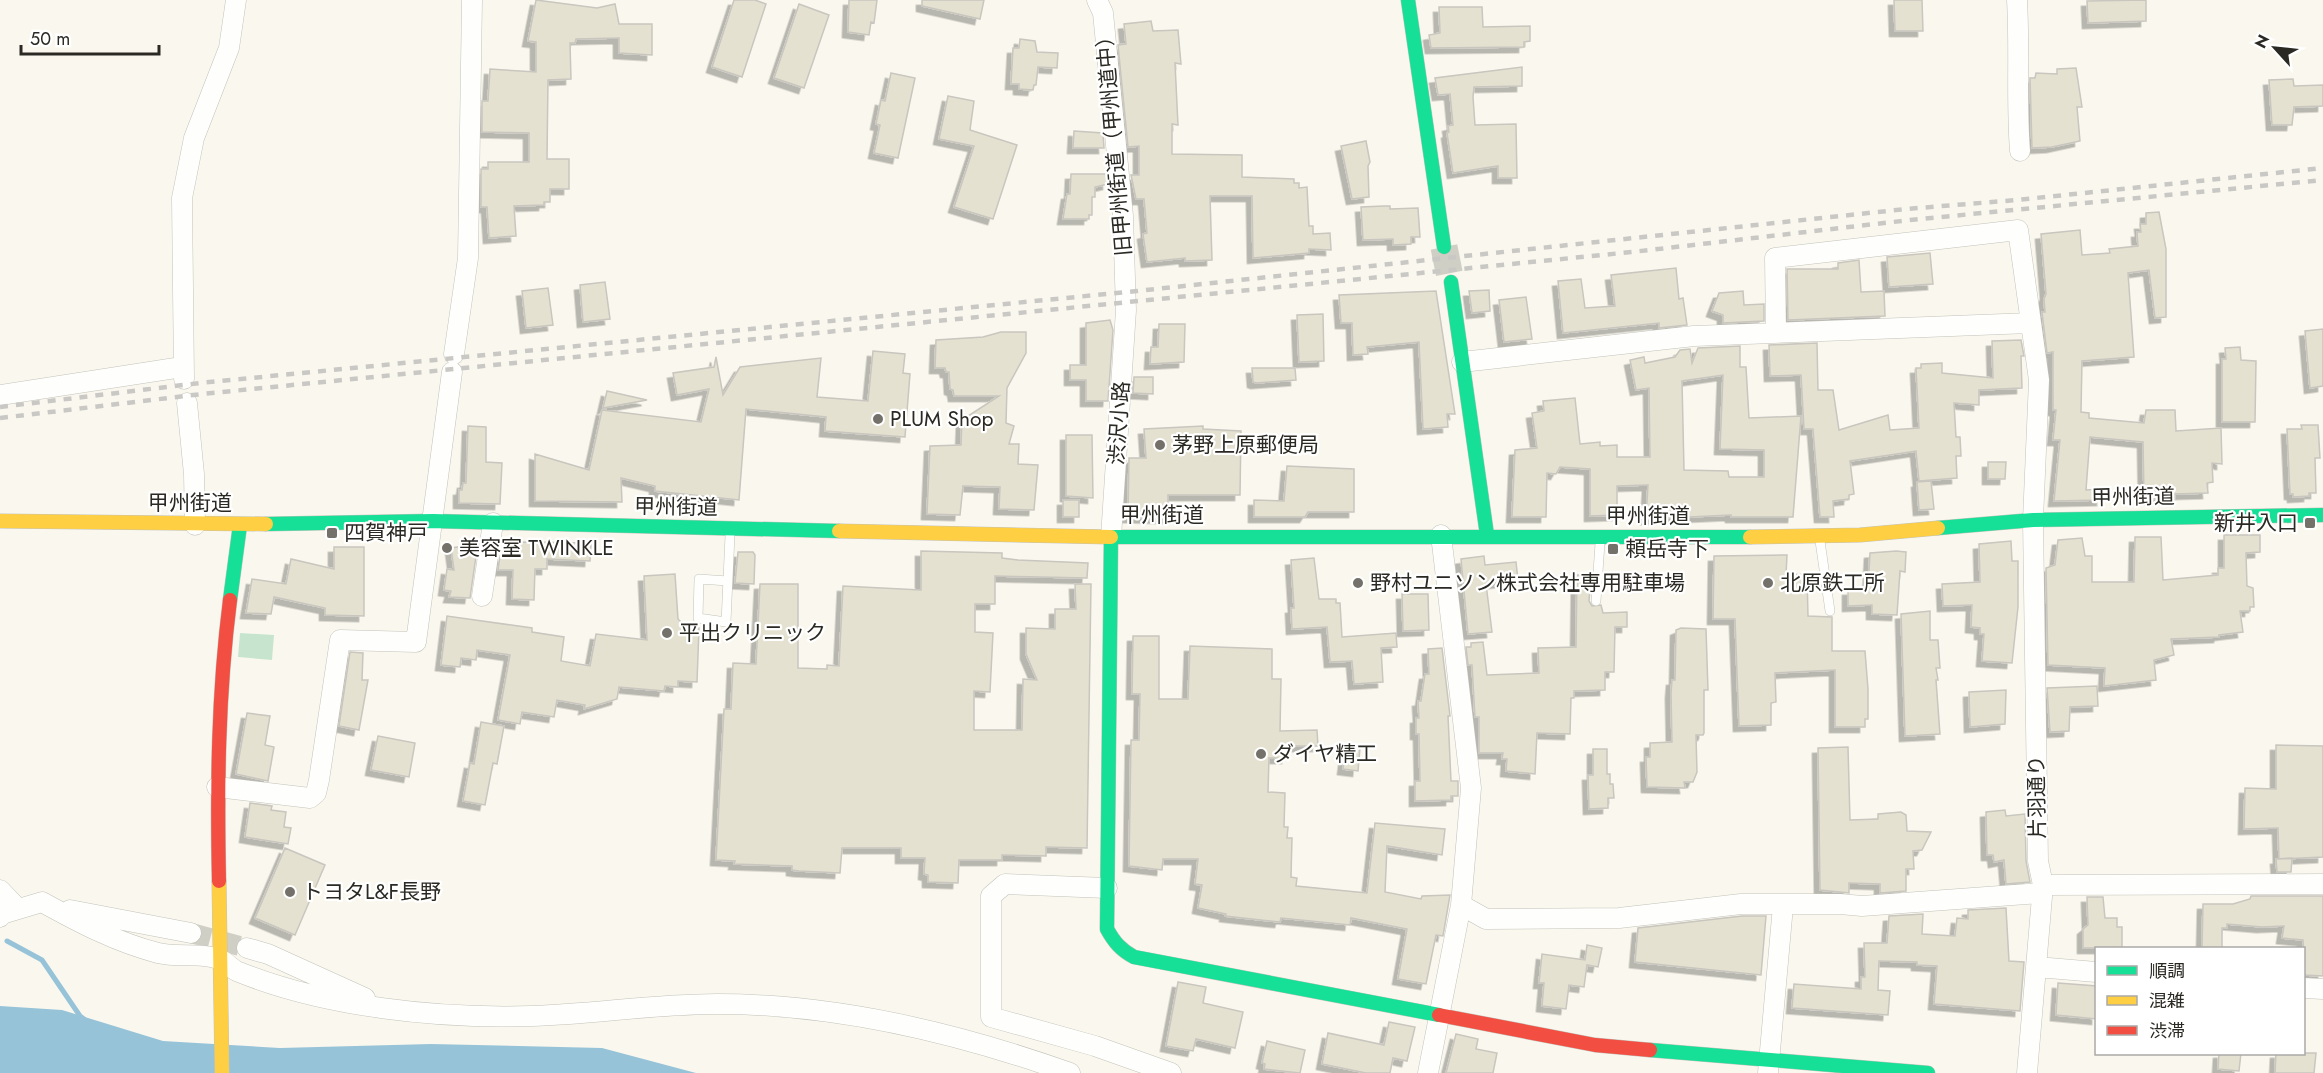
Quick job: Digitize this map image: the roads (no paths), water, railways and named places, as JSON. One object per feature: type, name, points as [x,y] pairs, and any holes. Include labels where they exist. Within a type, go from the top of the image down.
[{"type":"main road","points":[[1408,0],[1444,247]]},
{"type":"main road","points":[[1451,282],[1487,521],[1487,535]]},
{"type":"main road","name":"甲州街道","points":[[0,521],[240,525],[433,521],[1111,537],[1487,535],[1600,537],[1860,535],[2033,520],[2322,519]]},
{"type":"main road","points":[[222,1073],[217,787],[224,648],[240,525]]},
{"type":"main road","points":[[1111,537],[1107,929],[1114,943],[1134,957],[1595,1045],[1769,1066],[1928,1073]]},
{"type":"street","points":[[0,395],[183,373],[182,198],[194,138],[229,48],[236,0]]},
{"type":"street","points":[[217,787],[310,798],[316,793],[340,640],[416,642],[468,258],[472,0]]},
{"type":"street","name":"旧甲州街道（甲州道中）","points":[[1097,0],[1103,13],[1123,216],[1126,310]]},
{"type":"street","points":[[2017,0],[2020,49],[2017,115],[2020,151]]},
{"type":"street","name":"片羽通り","points":[[1776,332],[1775,258],[2018,230],[2039,380],[2033,520],[2038,861],[2043,889],[2027,1073]]},
{"type":"street","name":"渋沢小路","points":[[1111,537],[1126,310]]},
{"type":"street","points":[[1462,362],[1694,336],[2030,323]]},
{"type":"street","points":[[188,403],[194,474],[195,525]]},
{"type":"street","points":[[483,596],[493,523]]},
{"type":"street","points":[[1428,1073],[1441,1017],[1461,905],[1471,788],[1441,535]]},
{"type":"street","points":[[1107,888],[1005,884],[991,896],[991,1017],[1095,1046],[1171,1073]]},
{"type":"street","points":[[1461,905],[1486,919],[1619,918],[1741,904],[1862,906],[2043,889],[2323,884]]},
{"type":"street","points":[[0,890],[18,909]]},
{"type":"street","points":[[42,902],[111,938],[161,954],[221,966],[335,1000],[453,1015],[531,1016],[716,1004],[803,1008],[884,1020],[1038,1061],[1070,1073]]},
{"type":"street","points":[[0,917],[2,914],[42,902],[88,915],[191,933]]},
{"type":"street","points":[[1769,1066],[1783,906]]},
{"type":"street","points":[[248,948],[268,954],[387,1007]]},
{"type":"street","points":[[2037,967],[2095,972]]},
{"type":"street","points":[[2305,988],[2323,990]]},
{"type":"lane","points":[[728,581],[699,579],[698,618],[726,622],[728,581],[730,529]]},
{"type":"lane","points":[[1819,535],[1830,611]]},
{"type":"lane","points":[[1596,601],[1600,537]]},
{"type":"water","points":[[0,1006],[62,1010],[163,1041],[280,1048],[431,1044],[602,1048],[696,1073],[0,1073]]},
{"type":"waterway","points":[[7,941],[42,960],[84,1019]]},
{"type":"tunnel","points":[[1444,247],[1451,282]]},
{"type":"tunnel","points":[[191,933],[247,948]]},
{"type":"railway","points":[[0,407],[200,383],[1137,291],[1906,209],[2017,200],[2323,168]]},
{"type":"railway","points":[[0,418],[202,394],[1632,252],[1910,220],[2323,180]]},
{"type":"place","name":"PLUM Shop","points":[[878,419]]},
{"type":"place","name":"茅野上原郵便局","points":[[1160,445]]},
{"type":"place","name":"新井入口","points":[[2310,523]]},
{"type":"place","name":"四賀神戸","points":[[332,533]]},
{"type":"place","name":"美容室 TWINKLE","points":[[447,548]]},
{"type":"place","name":"頼岳寺下","points":[[1613,549]]},
{"type":"place","name":"野村ユニソン株式会社専用駐車場","points":[[1358,583]]},
{"type":"place","name":"北原鉄工所","points":[[1768,583]]},
{"type":"place","name":"平出クリニック","points":[[667,633]]},
{"type":"place","name":"ダイヤ精工","points":[[1261,754]]},
{"type":"place","name":"トヨタL&F長野","points":[[290,892]]}]
